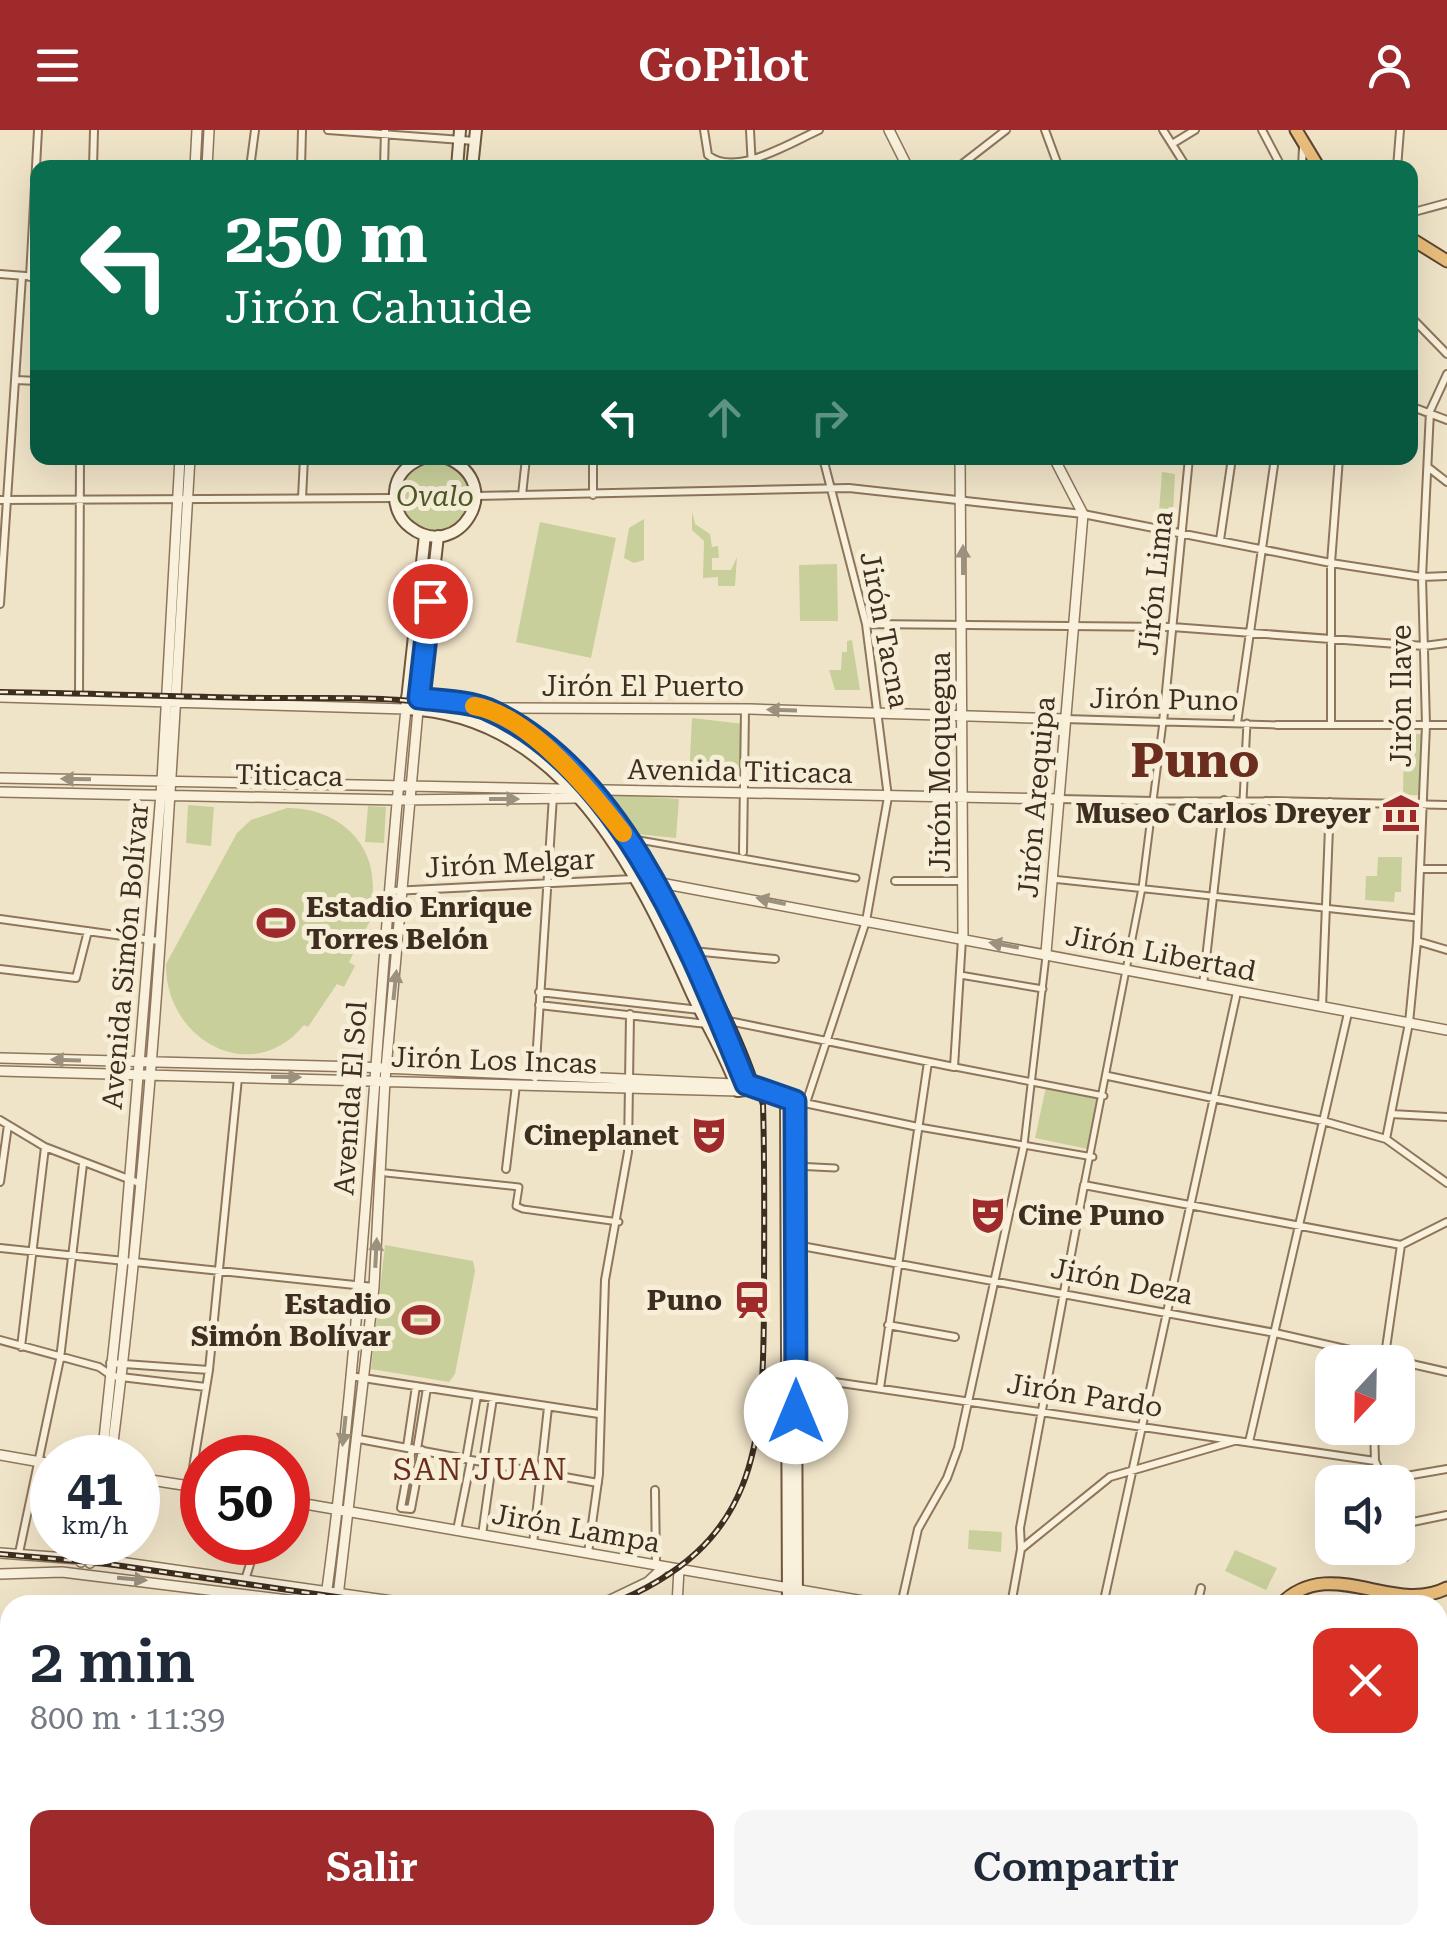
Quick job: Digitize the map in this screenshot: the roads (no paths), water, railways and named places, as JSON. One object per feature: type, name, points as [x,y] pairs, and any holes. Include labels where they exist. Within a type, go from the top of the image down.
[{"type":"highway","points":[[1303,132],[1315,160]]},
{"type":"highway","points":[[1303,132],[1322,160]]},
{"type":"highway","points":[[1418,243],[1447,262]]},
{"type":"highway","points":[[1418,251],[1447,270]]},
{"type":"highway","points":[[1293,1595],[1302,1588],[1332,1581],[1392,1595]]},
{"type":"main road","points":[[458,160],[460,135]]},
{"type":"main road","points":[[413,465],[401,474],[394,498],[404,522],[432,536],[450,534],[469,519],[476,496],[468,471],[458,465]]},
{"type":"main road","name":"Avenida El Sol","points":[[413,703],[432,536]]},
{"type":"main road","points":[[413,703],[482,724],[530,751],[568,787],[640,879],[700,1010],[744,1088],[796,1101]]},
{"type":"main road","name":"Jirón El Puerto","points":[[413,703],[485,708]]},
{"type":"main road","points":[[485,708],[551,752],[591,792],[654,881],[719,1019],[744,1088]]},
{"type":"main road","points":[[791,1245],[796,1101]]},
{"type":"main road","points":[[795,1595],[791,1245],[796,1101]]},
{"type":"main road","points":[[791,1595],[793,1587]]},
{"type":"street","points":[[36,160],[38,130]]},
{"type":"street","points":[[92,160],[94,130]]},
{"type":"street","points":[[195,160],[197,130]]},
{"type":"street","points":[[207,160],[209,130]]},
{"type":"street","points":[[251,160],[254,130]]},
{"type":"street","points":[[300,160],[302,130]]},
{"type":"street","points":[[331,130],[475,136]]},
{"type":"street","points":[[704,130],[708,154],[717,160]]},
{"type":"street","points":[[750,130],[752,160]]},
{"type":"street","points":[[758,160],[819,130]]},
{"type":"street","points":[[889,130],[904,160]]},
{"type":"street","points":[[967,160],[1006,130]]},
{"type":"street","points":[[1045,130],[1056,160]]},
{"type":"street","points":[[1163,130],[1182,160]]},
{"type":"street","points":[[1172,144],[1195,130]]},
{"type":"street","points":[[1262,130],[1278,160]]},
{"type":"street","points":[[1398,160],[1400,130]]},
{"type":"street","points":[[1302,160],[1303,132]]},
{"type":"street","points":[[384,160],[385,133]]},
{"type":"street","points":[[1418,211],[1447,203]]},
{"type":"street","points":[[0,274],[30,277],[4,500],[0,604]]},
{"type":"street","points":[[1418,324],[1446,350]]},
{"type":"street","name":"Jirón Ilave","points":[[1386,1138],[1409,1023],[1418,941],[1426,725],[1422,577],[1430,412],[1447,374]]},
{"type":"street","points":[[16,380],[30,381]]},
{"type":"street","points":[[1418,408],[1447,420]]},
{"type":"street","points":[[79,465],[76,502],[79,699]]},
{"type":"street","name":"Avenida Simón Bolívar","points":[[181,465],[183,499]]},
{"type":"street","name":"Avenida Simón Bolívar","points":[[106,1435],[119,1361],[135,1182],[166,795],[183,499],[189,465]]},
{"type":"street","points":[[302,498],[304,465]]},
{"type":"street","points":[[522,495],[525,465]]},
{"type":"street","points":[[593,465],[594,495]]},
{"type":"street","name":"Jirón Tacna","points":[[796,1101],[824,1040],[866,921],[888,797],[866,624],[826,465]]},
{"type":"street","name":"Jirón Moquegua","points":[[954,1067],[963,881],[961,465]]},
{"type":"street","points":[[1058,465],[1083,514]]},
{"type":"street","name":"Jirón Lima","points":[[1084,1185],[1093,1158],[1142,888],[1189,465]]},
{"type":"street","points":[[1220,540],[1231,465]]},
{"type":"street","points":[[1238,723],[1274,465]]},
{"type":"street","points":[[1331,724],[1331,563],[1339,465]]},
{"type":"street","points":[[1429,468],[1447,482]]},
{"type":"street","points":[[476,496],[832,488],[963,498],[1083,514],[1331,563],[1422,577],[1447,576]]},
{"type":"street","points":[[4,500],[394,498]]},
{"type":"street","name":"Jirón Arequipa","points":[[1024,1146],[1035,1082],[1083,514]]},
{"type":"street","points":[[866,624],[1172,627],[1424,646],[1447,643]]},
{"type":"street","points":[[0,697],[413,703]]},
{"type":"street","name":"Avenida El Sol","points":[[326,1595],[359,1285],[372,1074],[392,891],[398,783],[413,703]]},
{"type":"street","name":"Avenida El Sol","points":[[339,1595],[374,1286],[386,1075],[412,785],[413,703]]},
{"type":"street","name":"Jirón El Puerto","points":[[485,708],[879,713]]},
{"type":"street","points":[[743,852],[745,709]]},
{"type":"street","name":"Jirón Puno","points":[[879,713],[1447,725]]},
{"type":"street","points":[[1243,800],[1248,723]]},
{"type":"street","name":"Titicaca","points":[[0,778],[398,783],[554,793],[578,799]]},
{"type":"street","name":"Titicaca","points":[[0,792],[410,800],[554,793],[568,787]]},
{"type":"street","name":"Avenida Titicaca","points":[[568,787],[591,792],[1058,800]]},
{"type":"street","points":[[578,799],[591,792]]},
{"type":"street","points":[[535,1080],[554,793]]},
{"type":"street","points":[[1058,800],[1447,805]]},
{"type":"street","points":[[1203,984],[1224,800]]},
{"type":"street","points":[[1322,1007],[1330,802]]},
{"type":"street","points":[[639,840],[856,878]]},
{"type":"street","points":[[1420,869],[1447,870]]},
{"type":"street","name":"Jirón Melgar","points":[[392,891],[640,879],[866,921]]},
{"type":"street","points":[[1052,879],[1418,918]]},
{"type":"street","points":[[894,881],[963,881]]},
{"type":"street","points":[[0,919],[154,940]]},
{"type":"street","name":"Jirón Libertad","points":[[866,921],[1128,966],[1237,992],[1447,1030]]},
{"type":"street","points":[[0,968],[76,978],[88,931]]},
{"type":"street","points":[[1418,941],[1447,950]]},
{"type":"street","points":[[672,949],[774,958]]},
{"type":"street","points":[[960,975],[1043,989]]},
{"type":"street","points":[[540,992],[700,1010],[719,1019],[1104,1096]]},
{"type":"street","points":[[1104,1595],[1237,992]]},
{"type":"street","points":[[539,1005],[707,1024],[719,1019]]},
{"type":"street","points":[[1249,1442],[1348,1013]]},
{"type":"street","points":[[588,1553],[598,1483],[605,1280],[619,1222],[628,1152],[630,1014]]},
{"type":"street","name":"Jirón Los Incas","points":[[0,1058],[143,1062],[516,1084],[535,1080]]},
{"type":"street","points":[[880,1388],[928,1062]]},
{"type":"street","name":"Jirón Los Incas","points":[[0,1071],[238,1076],[372,1074]]},
{"type":"street","name":"Jirón Los Incas","points":[[386,1075],[744,1088]]},
{"type":"street","points":[[198,1435],[220,1271],[238,1076]]},
{"type":"street","points":[[1108,1076],[1386,1138],[1447,1183]]},
{"type":"street","points":[[506,1169],[516,1084]]},
{"type":"street","points":[[796,1101],[1093,1158]]},
{"type":"street","points":[[1391,1114],[1447,1117]]},
{"type":"street","points":[[0,1182],[4,1122],[83,1164],[135,1182]]},
{"type":"street","points":[[21,1347],[44,1146]]},
{"type":"street","points":[[903,1595],[918,1530],[947,1478],[970,1400],[1024,1146]]},
{"type":"street","points":[[45,1435],[60,1359],[83,1164]]},
{"type":"street","points":[[796,1166],[835,1168]]},
{"type":"street","points":[[386,1174],[518,1187],[516,1206],[523,1209],[619,1222]]},
{"type":"street","points":[[1013,1595],[1021,1549],[1020,1528],[1084,1185],[1402,1245],[1447,1222]]},
{"type":"street","name":"Jirón Deza","points":[[791,1245],[1275,1332],[1326,1345]]},
{"type":"street","points":[[1386,1345],[1402,1245]]},
{"type":"street","points":[[0,1248],[374,1286]]},
{"type":"street","points":[[888,1325],[955,1337]]},
{"type":"street","points":[[0,1340],[100,1367],[117,1377],[206,1387]]},
{"type":"street","points":[[100,1367],[119,1361],[209,1370]]},
{"type":"street","name":"Jirón Deza","points":[[1415,1366],[1447,1372]]},
{"type":"street","points":[[350,1376],[599,1414]]},
{"type":"street","name":"Jirón Pardo","points":[[792,1376],[1375,1461]]},
{"type":"street","name":"Avenida Simón Bolívar","points":[[113,1435],[117,1377]]},
{"type":"street","points":[[416,1386],[414,1449],[411,1509],[401,1508],[414,1449],[426,1388]]},
{"type":"street","points":[[456,1530],[476,1396]]},
{"type":"street","points":[[482,1462],[493,1398]]},
{"type":"street","points":[[533,1544],[544,1472],[548,1406]]},
{"type":"street","points":[[359,1438],[598,1483]]},
{"type":"street","points":[[1021,1549],[1110,1477],[1236,1440]]},
{"type":"street","points":[[1375,1445],[1377,1465]]},
{"type":"street","points":[[0,1455],[30,1460]]},
{"type":"street","points":[[482,1534],[492,1464]]},
{"type":"street","points":[[1415,1476],[1447,1470]]},
{"type":"street","points":[[621,1595],[648,1582],[660,1566],[655,1490]]},
{"type":"street","points":[[19,1553],[30,1503]]},
{"type":"street","name":"Jirón Lampa","points":[[310,1504],[834,1595]]},
{"type":"street","points":[[1415,1522],[1447,1515]]},
{"type":"street","points":[[0,1553],[30,1554]]},
{"type":"street","points":[[84,1575],[85,1565]]},
{"type":"street","points":[[140,1565],[330,1595]]},
{"type":"street","points":[[245,1580],[250,1565]]},
{"type":"street","points":[[677,1595],[678,1569]]},
{"type":"street","points":[[0,1574],[84,1575],[246,1595]]},
{"type":"street","points":[[1200,1595],[1201,1588]]},
{"type":"railway","points":[[0,692],[375,699],[429,703],[482,715],[526,738],[570,776],[613,825],[654,882],[722,1003],[763,1105],[763,1356],[754,1447],[742,1486],[724,1521],[696,1553],[659,1581],[630,1595]]},
{"type":"railway","points":[[0,1554],[101,1563],[323,1595]]},
{"type":"place","name":"Museo Carlos Dreyer","points":[[1401,813]]},
{"type":"place","name":"Estadio Enrique Torres Belón","points":[[276,923]]},
{"type":"place","name":"Cineplanet","points":[[709,1135]]},
{"type":"place","name":"Cine Puno","points":[[988,1215]]},
{"type":"place","name":"Puno","points":[[752,1300]]},
{"type":"place","name":"Estadio Simón Bolívar","points":[[421,1320]]},
{"type":"district","name":"Puno","points":[[1195,760]]},
{"type":"district","name":"SAN JUAN","points":[[481,1470]]},
{"type":"park label","name":"Ovalo","points":[[435,496]]}]
